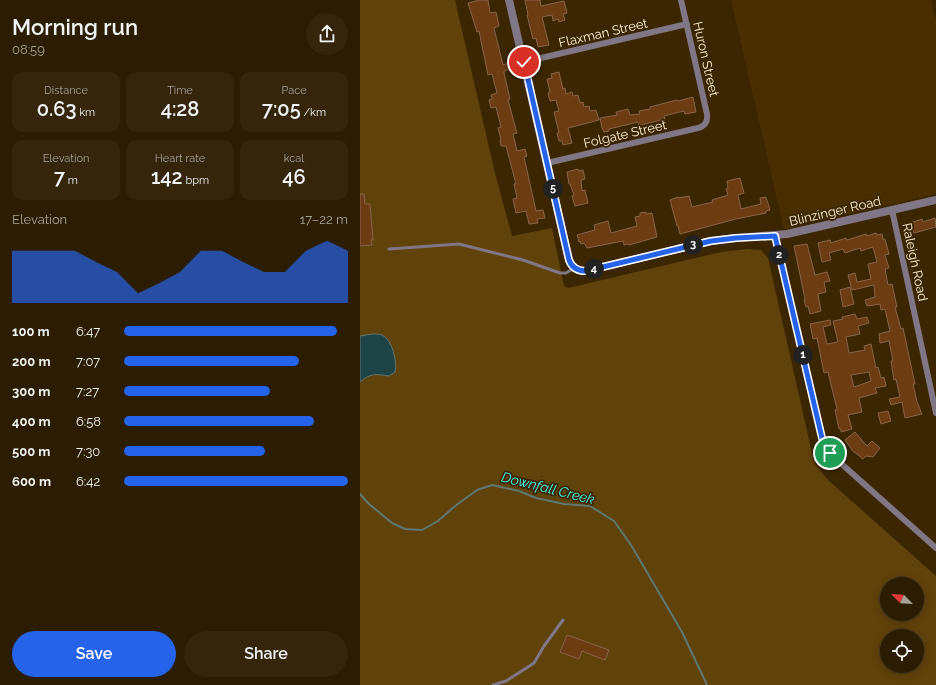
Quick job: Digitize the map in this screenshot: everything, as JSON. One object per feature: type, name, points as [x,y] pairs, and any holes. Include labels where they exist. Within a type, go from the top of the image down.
[{"type":"street","points":[[509,0],[570,264],[574,268]]},
{"type":"street","name":"Huron Street","points":[[681,0],[707,114],[706,123]]},
{"type":"street","name":"Flaxman Street","points":[[524,62],[687,24]]},
{"type":"street","name":"Folgate Street","points":[[547,163],[698,128],[706,123]]},
{"type":"street","name":"Blinzinger Road","points":[[574,268],[580,271],[586,271],[711,241],[775,236],[798,232],[936,200]]},
{"type":"street","name":"Raleigh Road","points":[[892,210],[936,413]]},
{"type":"street","points":[[775,236],[822,438],[827,449],[836,459],[936,548]]},
{"type":"lane","points":[[390,249],[459,244],[523,260],[560,273],[566,273],[574,268]]},
{"type":"lane","points":[[493,685],[506,681],[534,663],[544,646],[563,620]]},
{"type":"shaded area","points":[[360,0],[455,0],[495,173],[512,236],[552,228],[564,286],[568,288],[721,252],[747,249],[761,250],[768,258],[814,462],[827,479],[936,576],[936,685],[360,685]]},
{"type":"shaded area","points":[[731,0],[931,0],[936,21],[936,194],[784,229]]},
{"type":"water","points":[[372,334],[382,335],[389,341],[395,357],[395,372],[389,376],[370,376],[360,382],[360,336]]},
{"type":"building","points":[[488,0],[490,13],[496,12],[499,26],[494,28],[503,65],[509,63],[510,69],[504,71],[504,73],[510,99],[508,100],[517,133],[513,134],[517,151],[525,149],[527,156],[524,157],[536,211],[543,210],[545,218],[537,219],[538,223],[529,224],[526,211],[516,213],[513,199],[517,198],[514,184],[516,184],[506,146],[501,146],[498,128],[501,127],[496,107],[491,108],[489,100],[492,99],[491,95],[497,93],[492,74],[488,75],[479,31],[477,32],[468,3]]},
{"type":"building","points":[[525,0],[540,0],[541,6],[564,1],[567,13],[563,14],[565,20],[559,22],[558,19],[553,21],[552,15],[542,17],[549,45],[538,47],[536,38],[533,39]]},
{"type":"building","points":[[559,72],[563,89],[565,88],[566,94],[572,92],[573,96],[578,95],[580,103],[583,102],[584,107],[589,106],[590,111],[596,110],[599,120],[568,128],[572,143],[563,145],[562,141],[559,141],[557,133],[559,133],[554,112],[559,111],[556,100],[550,101],[548,93],[550,92],[547,79],[552,78],[551,74]]},
{"type":"building","points":[[693,97],[696,112],[685,114],[684,111],[664,116],[665,119],[639,125],[638,122],[609,129],[609,131],[604,132],[602,128],[600,118],[617,115],[616,112],[628,109],[630,115],[640,114],[639,111],[650,109],[650,107]]},
{"type":"building","points":[[578,169],[579,171],[583,170],[585,179],[581,180],[582,191],[585,190],[588,203],[575,206],[572,196],[574,195],[569,184],[567,172]]},
{"type":"building","points":[[740,178],[744,193],[738,195],[741,209],[761,204],[760,198],[766,197],[770,210],[766,211],[766,213],[736,219],[680,234],[670,200],[678,197],[689,196],[692,207],[713,202],[712,200],[728,195],[726,189],[728,188],[727,181]]},
{"type":"building","points":[[360,194],[364,194],[365,204],[370,204],[373,240],[371,240],[372,245],[360,246]]},
{"type":"building","points":[[646,212],[646,214],[652,213],[657,237],[629,245],[624,245],[623,241],[587,248],[584,243],[581,244],[580,241],[579,242],[577,235],[595,230],[594,225],[608,221],[611,233],[637,226],[635,217],[640,216],[640,213]]},
{"type":"building","points":[[935,218],[936,227],[914,233],[910,223],[922,219],[923,222]]},
{"type":"building","points":[[876,233],[877,235],[882,234],[889,254],[885,255],[889,268],[885,269],[888,285],[892,284],[897,307],[895,307],[901,329],[903,328],[915,384],[913,384],[917,402],[922,414],[905,418],[902,402],[891,405],[889,399],[900,397],[896,379],[894,380],[891,361],[893,361],[889,341],[880,343],[879,334],[890,331],[885,309],[881,310],[880,304],[867,306],[865,300],[875,297],[874,285],[852,290],[848,275],[855,273],[857,282],[871,279],[868,264],[877,262],[873,247],[861,251],[860,248],[845,253],[843,249],[829,253],[831,260],[822,262],[818,243],[830,240],[831,243],[846,238],[847,240],[866,234],[867,236]]},
{"type":"building","points":[[807,244],[815,275],[827,272],[830,281],[824,282],[826,292],[818,294],[821,311],[810,314],[808,306],[806,307],[804,300],[794,246]]},
{"type":"building","points":[[850,287],[854,304],[843,307],[840,290]]},
{"type":"building","points":[[855,314],[857,319],[867,317],[869,323],[858,326],[860,334],[846,337],[849,353],[865,350],[864,346],[871,344],[876,368],[878,367],[881,378],[884,377],[886,386],[875,388],[877,393],[859,398],[862,412],[848,415],[852,429],[841,432],[841,429],[839,429],[835,410],[837,409],[828,372],[824,373],[817,338],[813,339],[810,324],[830,320],[831,325],[823,327],[827,344],[838,342],[833,321],[843,319],[842,317]],"holes":[[[869,372],[871,381],[854,387],[851,375]]]},
{"type":"building","points":[[888,411],[891,421],[881,424],[878,413]]},
{"type":"building","points":[[855,432],[867,446],[872,441],[880,448],[873,457],[866,456],[863,459],[853,451],[845,440]]},
{"type":"building","points":[[567,635],[609,650],[605,660],[582,651],[579,659],[560,652]]},
{"type":"waterway","name":"Downfall Creek","points":[[360,494],[369,504],[392,523],[405,529],[422,530],[438,521],[477,490],[492,485],[519,491],[536,498],[564,504],[590,506],[614,521],[631,545],[682,632],[707,685]]},
{"type":"route","points":[[524,62],[570,264],[576,269],[586,271],[723,239],[775,236],[822,438],[830,453]]}]
